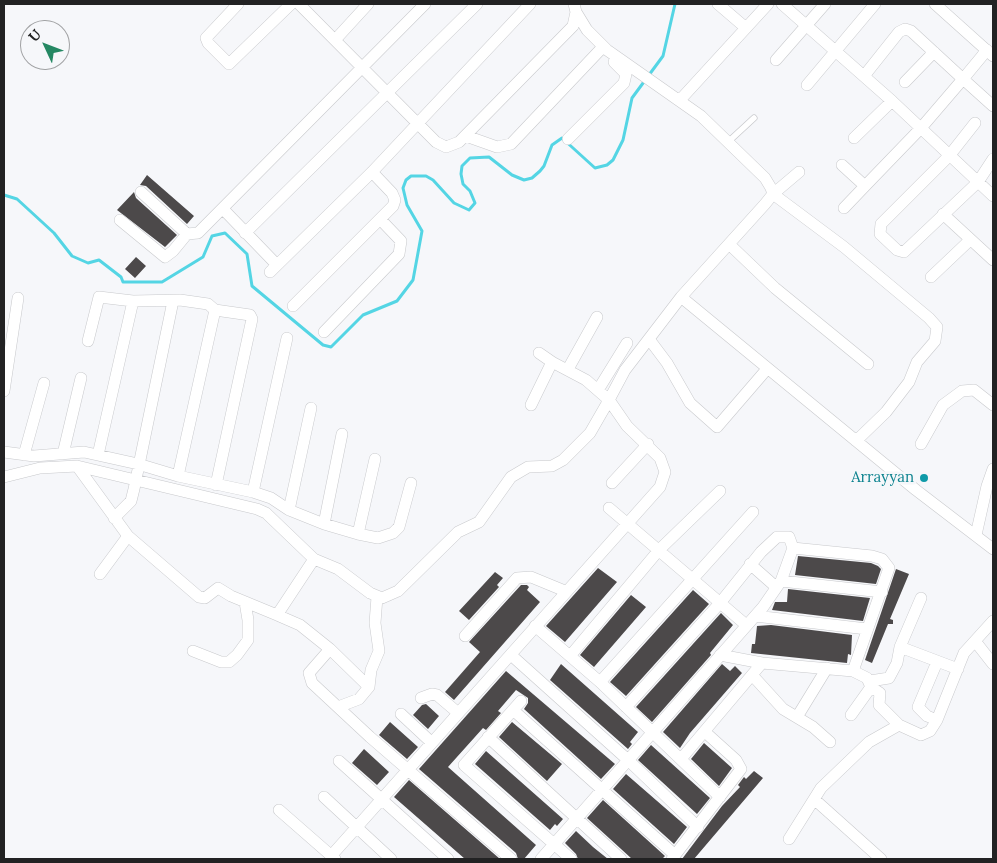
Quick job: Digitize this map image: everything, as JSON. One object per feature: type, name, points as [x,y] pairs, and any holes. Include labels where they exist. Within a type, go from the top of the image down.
[{"type":"street","points":[[238,4],[206,38],[208,43],[229,64],[291,4]]},
{"type":"street","points":[[334,40],[368,4]]},
{"type":"street","points":[[120,220],[165,257],[173,251],[187,234],[198,233],[223,209],[425,4]]},
{"type":"street","points":[[246,233],[477,4]]},
{"type":"street","points":[[223,209],[246,233],[274,268],[372,172],[417,121],[530,4]]},
{"type":"street","points":[[718,4],[746,28]]},
{"type":"street","points":[[680,100],[768,4]]},
{"type":"street","points":[[782,4],[892,101],[993,196]]},
{"type":"street","points":[[776,60],[824,4]]},
{"type":"street","points":[[807,85],[875,4]]},
{"type":"street","points":[[844,208],[921,128],[963,78],[990,53],[935,4]]},
{"type":"street","points":[[308,6],[334,40],[436,142],[446,147],[459,142],[466,136],[573,26],[575,8]]},
{"type":"street","points":[[575,8],[587,30],[607,50],[680,100],[728,142],[765,178],[773,194],[844,247],[929,318],[937,327],[935,341],[918,362],[909,382],[886,412],[856,441]]},
{"type":"street","points":[[568,139],[619,89],[627,78],[624,71],[573,26]]},
{"type":"street","points":[[864,76],[902,30],[911,31],[993,106]]},
{"type":"street","points":[[466,136],[497,147],[516,140],[600,50]]},
{"type":"street","points":[[905,82],[934,52]]},
{"type":"street","points":[[854,138],[892,101]]},
{"type":"street","points":[[975,123],[949,156],[880,224],[879,230],[894,248],[904,252],[978,182],[993,159]]},
{"type":"street","points":[[842,165],[865,186]]},
{"type":"street","points":[[293,306],[393,206],[395,200],[392,193],[372,172]]},
{"type":"street","points":[[4,477],[40,468],[77,466],[229,504],[251,507],[266,513],[314,559],[338,569],[377,597],[389,596],[398,591],[453,536],[479,522],[511,477],[528,467],[552,466],[564,460],[590,433],[625,370],[681,297],[730,245],[773,194],[799,172]]},
{"type":"street","points":[[142,192],[187,234]]},
{"type":"street","points":[[943,214],[993,260]]},
{"type":"street","points":[[324,332],[399,254],[401,242],[380,219]]},
{"type":"street","points":[[931,277],[970,240]]},
{"type":"street","points":[[730,245],[775,288],[868,364]]},
{"type":"street","points":[[88,341],[99,297],[132,301],[180,300],[208,304],[215,310],[250,315],[252,319],[216,485]]},
{"type":"street","points":[[681,297],[856,441],[993,549]]},
{"type":"street","points":[[4,391],[18,298]]},
{"type":"street","points":[[98,455],[132,301]]},
{"type":"street","points":[[114,518],[131,501],[173,301]]},
{"type":"street","points":[[178,476],[215,310]]},
{"type":"street","points":[[568,370],[597,317]]},
{"type":"street","points":[[253,492],[287,338]]},
{"type":"street","points":[[649,339],[667,363],[690,403],[717,427],[767,369]]},
{"type":"street","points":[[598,390],[626,343]]},
{"type":"street","points":[[279,810],[333,857],[380,798],[511,655],[664,480],[664,466],[648,444],[627,426],[609,400],[598,390],[539,353]]},
{"type":"street","points":[[531,404],[552,362]]},
{"type":"street","points":[[63,454],[81,378]]},
{"type":"street","points":[[24,454],[44,383]]},
{"type":"street","points":[[920,444],[943,405],[962,390],[974,390],[993,404]]},
{"type":"street","points":[[289,510],[311,408]]},
{"type":"street","points":[[324,524],[342,434]]},
{"type":"street","points":[[612,483],[648,444]]},
{"type":"street","points":[[4,452],[24,454],[84,452],[138,464],[178,476],[253,492],[271,498],[289,510],[324,524],[378,538],[393,533],[399,527],[411,483]]},
{"type":"street","points":[[358,534],[375,459]]},
{"type":"street","points":[[77,466],[128,536],[199,597],[205,598],[218,588],[245,602],[300,624],[370,687]]},
{"type":"street","points":[[976,535],[987,486],[993,469]]},
{"type":"street","points":[[570,656],[660,550],[720,491]]},
{"type":"street","points":[[610,508],[628,521],[692,580],[745,624]]},
{"type":"street","points":[[600,682],[753,512]]},
{"type":"street","points":[[100,574],[128,536]]},
{"type":"street","points":[[541,859],[745,624],[755,616],[778,584],[793,548],[789,538],[777,537],[750,564],[720,603],[626,707]]},
{"type":"street","points":[[793,548],[879,557],[889,568],[853,671]]},
{"type":"street","points":[[277,616],[314,559]]},
{"type":"street","points":[[750,564],[778,584],[882,592]]},
{"type":"street","points":[[465,636],[517,578],[531,577],[565,591]]},
{"type":"street","points":[[338,707],[359,699],[370,687],[372,670],[379,651],[374,624],[377,597]]},
{"type":"street","points":[[850,715],[870,684],[889,678],[897,663],[900,648],[921,598]]},
{"type":"street","points":[[193,651],[221,662],[229,662],[237,655],[248,640],[248,620],[245,602]]},
{"type":"street","points":[[755,616],[867,629]]},
{"type":"street","points":[[720,655],[762,663],[853,671],[880,693],[879,705],[899,725],[925,735],[937,720],[964,653],[993,621]]},
{"type":"street","points":[[535,626],[600,682],[720,797]]},
{"type":"street","points":[[975,641],[993,664]]},
{"type":"street","points":[[900,648],[958,670]]},
{"type":"street","points":[[330,649],[309,673],[312,683],[511,859]]},
{"type":"street","points":[[511,655],[628,760],[698,827]]},
{"type":"street","points":[[937,662],[918,705],[919,710],[937,720]]},
{"type":"street","points":[[681,759],[753,676],[762,663]]},
{"type":"street","points":[[796,717],[827,668]]},
{"type":"street","points":[[753,676],[783,708],[813,727],[830,742]]},
{"type":"street","points":[[421,698],[432,694],[437,695],[457,712]]},
{"type":"street","points":[[521,701],[460,768],[571,859]]},
{"type":"street","points":[[513,710],[674,857],[741,769],[736,760],[705,732]]},
{"type":"street","points":[[401,714],[431,742]]},
{"type":"street","points":[[789,839],[814,799],[842,766],[869,742],[899,725]]},
{"type":"street","points":[[488,737],[621,859]]},
{"type":"street","points":[[340,761],[448,859]]},
{"type":"street","points":[[324,798],[391,859]]},
{"type":"street","points":[[814,799],[881,859]]},
{"type":"lane","points":[[728,142],[754,118]]},
{"type":"building","points":[[147,175],[194,216],[187,224],[146,186],[140,185]]},
{"type":"building","points":[[134,192],[136,198],[177,235],[165,247],[117,210]]},
{"type":"building","points":[[136,257],[146,266],[135,278],[125,269]]},
{"type":"building","points":[[798,556],[871,563],[881,569],[876,584],[795,575]]},
{"type":"building","points":[[598,568],[617,582],[565,642],[546,626]]},
{"type":"building","points":[[896,569],[909,574],[890,619],[893,620],[893,624],[888,624],[872,663],[865,660]]},
{"type":"building","points":[[495,572],[503,578],[497,585],[499,587],[469,620],[459,611]]},
{"type":"building","points":[[521,585],[527,585],[529,587],[527,590],[540,602],[454,700],[445,692],[480,652],[469,642]]},
{"type":"building","points":[[788,589],[870,598],[863,621],[772,610],[775,602],[787,602]]},
{"type":"building","points":[[693,590],[709,604],[626,696],[610,682]]},
{"type":"building","points":[[631,595],[646,607],[594,667],[580,655]]},
{"type":"building","points":[[721,613],[733,625],[710,653],[711,655],[652,722],[636,707]]},
{"type":"building","points":[[771,625],[852,635],[851,655],[848,654],[847,663],[751,653],[752,644],[755,644],[757,626]]},
{"type":"building","points":[[561,664],[638,732],[630,742],[632,744],[628,749],[550,680]]},
{"type":"building","points":[[722,664],[730,671],[735,666],[742,673],[690,733],[680,748],[663,732]]},
{"type":"building","points":[[506,671],[615,764],[601,779],[524,709],[528,703],[528,698],[516,690],[498,711],[501,713],[486,730],[483,728],[448,767],[536,845],[524,859],[518,859],[516,853],[419,769]]},
{"type":"building","points":[[426,704],[439,716],[428,729],[413,715],[422,705]]},
{"type":"building","points":[[390,722],[418,747],[407,759],[379,735]]},
{"type":"building","points":[[512,722],[562,764],[547,781],[499,737]]},
{"type":"building","points":[[704,743],[732,768],[719,786],[691,759]]},
{"type":"building","points":[[651,745],[710,798],[697,814],[638,760]]},
{"type":"building","points":[[364,749],[389,772],[377,785],[352,763]]},
{"type":"building","points":[[486,751],[563,819],[557,826],[555,824],[550,830],[475,764]]},
{"type":"building","points":[[754,771],[763,778],[694,859],[682,859],[722,806],[740,787],[738,785],[744,777],[746,779]]},
{"type":"building","points":[[626,774],[687,827],[674,844],[613,789]]},
{"type":"building","points":[[409,780],[500,859],[465,859],[394,797]]},
{"type":"building","points":[[603,800],[665,856],[662,859],[632,859],[587,818]]},
{"type":"building","points":[[576,831],[608,859],[578,859],[576,854],[565,843]]},
{"type":"waterway","points":[[4,195],[17,199],[54,233],[72,256],[88,263],[99,260],[121,277],[123,282],[162,282],[203,257],[212,236],[225,233],[247,254],[252,286],[323,345],[331,347],[363,315],[397,301],[413,280],[422,231],[407,205],[403,188],[406,180],[411,176],[426,176],[433,180],[454,203],[469,210],[475,203],[470,191],[463,184],[461,174],[462,166],[470,158],[489,157],[512,175],[524,180],[532,178],[540,171],[544,166],[552,145],[562,138],[595,168],[607,165],[613,160],[623,140],[632,98],[663,56],[675,4]]},
{"type":"place","name":"Arrayyan","points":[[924,478]]}]
